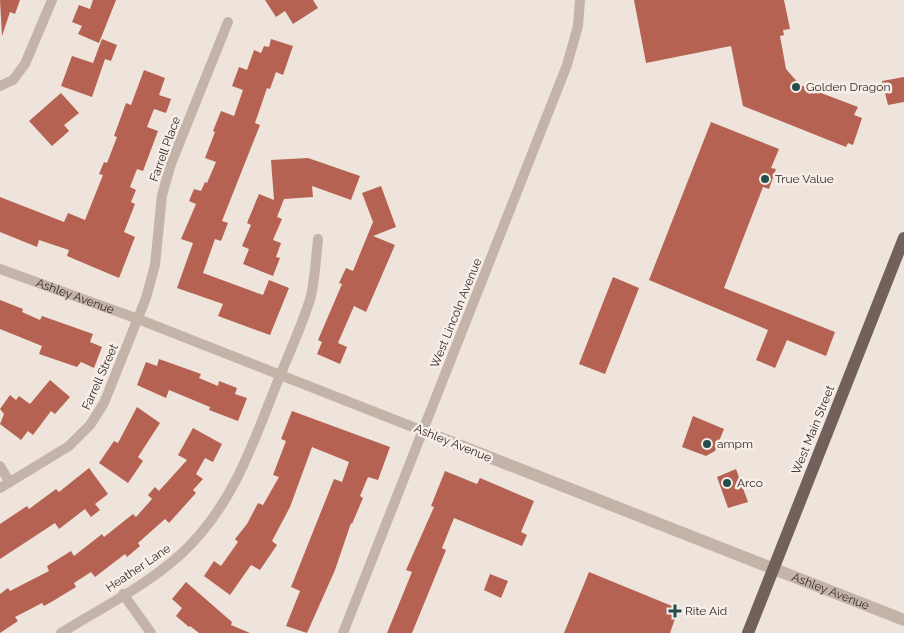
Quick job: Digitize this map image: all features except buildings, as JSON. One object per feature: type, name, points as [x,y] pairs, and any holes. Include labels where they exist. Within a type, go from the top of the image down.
[{"type":"main road","name":"West Main Street","points":[[748,633],[904,238]]},
{"type":"street","points":[[0,86],[13,80],[25,64],[52,0]]},
{"type":"street","name":"West Lincoln Avenue","points":[[344,633],[567,65],[578,26],[580,0]]},
{"type":"street","name":"Farrell Place","points":[[138,319],[155,265],[162,195],[171,164],[228,22]]},
{"type":"street","name":"Heather Lane","points":[[61,633],[123,594],[181,554],[209,524],[229,496],[249,457],[311,295],[318,240]]},
{"type":"street","name":"Ashley Avenue","points":[[0,269],[138,319],[904,620]]},
{"type":"street","name":"Farrell Street","points":[[0,488],[69,446],[90,426],[104,403],[138,319]]},
{"type":"street","points":[[0,466],[9,481]]},
{"type":"street","points":[[123,594],[151,633]]},
{"type":"place","name":"Golden Dragon","points":[[796,87]]},
{"type":"place","name":"True Value","points":[[765,179]]},
{"type":"place","name":"ampm","points":[[707,444]]},
{"type":"place","name":"Arco","points":[[727,483]]},
{"type":"place","name":"Rite Aid","points":[[675,611]]}]
